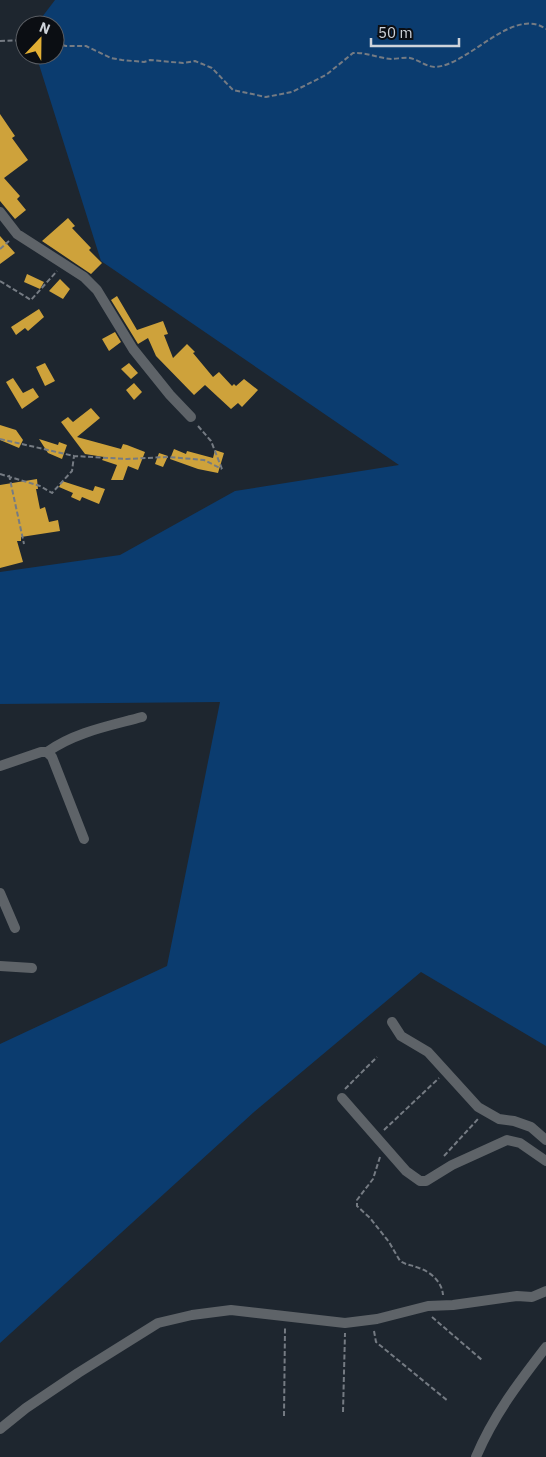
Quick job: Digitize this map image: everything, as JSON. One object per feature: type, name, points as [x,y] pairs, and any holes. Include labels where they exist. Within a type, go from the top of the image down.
[{"type":"street","points":[[0,212],[17,234],[84,277],[97,290],[133,349],[170,395],[191,417]]},
{"type":"street","points":[[0,766],[41,752],[47,752],[61,742],[79,734],[142,717]]},
{"type":"street","points":[[47,752],[52,757],[84,839]]},
{"type":"street","points":[[0,893],[15,928]]},
{"type":"street","points":[[0,966],[32,968]]},
{"type":"street","points":[[392,1022],[401,1036],[428,1052],[478,1108],[500,1119],[514,1121],[531,1127],[546,1140]]},
{"type":"street","points":[[342,1098],[406,1170],[420,1181],[426,1181],[460,1161],[507,1140],[520,1143],[546,1162]]},
{"type":"street","points":[[0,1429],[26,1408],[78,1373],[158,1323],[192,1315],[231,1310],[345,1323],[377,1319],[421,1307],[517,1296],[532,1297],[546,1292]]},
{"type":"street","points":[[476,1457],[492,1422],[514,1388],[546,1347]]},
{"type":"path","points":[[65,46],[86,46],[111,58],[132,61],[144,62],[150,60],[184,63],[195,61],[212,68],[233,90],[256,96],[270,97],[292,92],[326,75],[353,52],[392,59],[411,58],[435,67],[454,63],[498,35],[518,25],[533,23],[546,29]]},
{"type":"path","points":[[0,41],[15,40]]},
{"type":"path","points":[[0,281],[31,300],[58,270],[56,259]]},
{"type":"path","points":[[0,438],[74,456],[204,460],[222,469],[211,441],[191,417]]},
{"type":"path","points":[[0,474],[40,486],[52,493],[72,472],[74,456]]},
{"type":"path","points":[[9,476],[24,544]]},
{"type":"path","points":[[342,1098],[345,1088],[377,1056]]},
{"type":"path","points":[[444,1305],[443,1290],[434,1277],[420,1268],[408,1266],[400,1261],[389,1242],[370,1218],[356,1206],[357,1200],[368,1186],[376,1170],[379,1161],[379,1139],[445,1071]]},
{"type":"path","points":[[438,1162],[478,1119],[483,1110]]},
{"type":"path","points":[[421,1307],[482,1360]]},
{"type":"path","points":[[284,1416],[286,1316]]},
{"type":"path","points":[[377,1319],[374,1333],[376,1342],[448,1401]]},
{"type":"path","points":[[343,1412],[345,1323]]},
{"type":"shaded area","points":[[55,0],[546,0],[546,1046],[421,972],[254,1112],[0,1343],[0,1044],[167,966],[220,702],[0,704],[0,572],[120,555],[235,491],[399,465],[101,261],[39,65],[65,65],[65,15],[44,15]]},
{"type":"building","points":[[0,114],[15,136],[12,138],[28,160],[4,178],[20,196],[17,199],[26,210],[15,219],[0,201]]},
{"type":"building","points":[[68,218],[75,226],[72,228],[102,263],[91,274],[42,241]]},
{"type":"building","points":[[0,236],[15,253],[0,264]]},
{"type":"building","points":[[27,274],[44,282],[40,289],[24,282]]},
{"type":"building","points":[[60,279],[70,289],[63,299],[49,291]]},
{"type":"building","points":[[117,296],[137,330],[163,321],[168,334],[164,335],[173,358],[187,344],[213,377],[219,372],[232,386],[234,384],[236,386],[244,379],[258,390],[242,407],[238,403],[231,409],[205,385],[194,395],[156,356],[148,338],[138,344],[111,300]]},
{"type":"building","points":[[39,309],[44,317],[28,331],[25,328],[16,335],[11,327]]},
{"type":"building","points":[[115,332],[121,342],[109,351],[102,339]]},
{"type":"building","points":[[45,363],[55,381],[45,386],[36,367]]},
{"type":"building","points":[[129,363],[138,373],[131,379],[121,369]]},
{"type":"building","points":[[13,378],[23,393],[33,388],[39,397],[22,409],[6,382]]},
{"type":"building","points":[[134,383],[142,392],[134,400],[126,390]]},
{"type":"building","points":[[91,408],[100,418],[77,437],[121,449],[123,444],[145,452],[138,470],[128,466],[123,480],[111,480],[117,465],[102,460],[104,457],[85,454],[61,422],[68,417],[73,422]]},
{"type":"building","points":[[0,425],[16,430],[23,440],[19,448],[0,440]]},
{"type":"building","points":[[39,439],[58,445],[59,442],[67,445],[62,459],[48,453]]},
{"type":"building","points":[[174,449],[186,454],[187,451],[213,458],[215,450],[224,453],[218,473],[198,469],[170,459]]},
{"type":"building","points":[[159,453],[168,456],[163,467],[155,464]]},
{"type":"building","points":[[37,479],[38,489],[36,489],[40,509],[45,507],[49,522],[58,520],[60,531],[21,537],[21,541],[17,541],[23,562],[0,568],[0,485]]},
{"type":"building","points":[[62,481],[93,491],[95,486],[105,489],[99,504],[82,497],[80,501],[71,497],[73,493],[59,487]]}]
